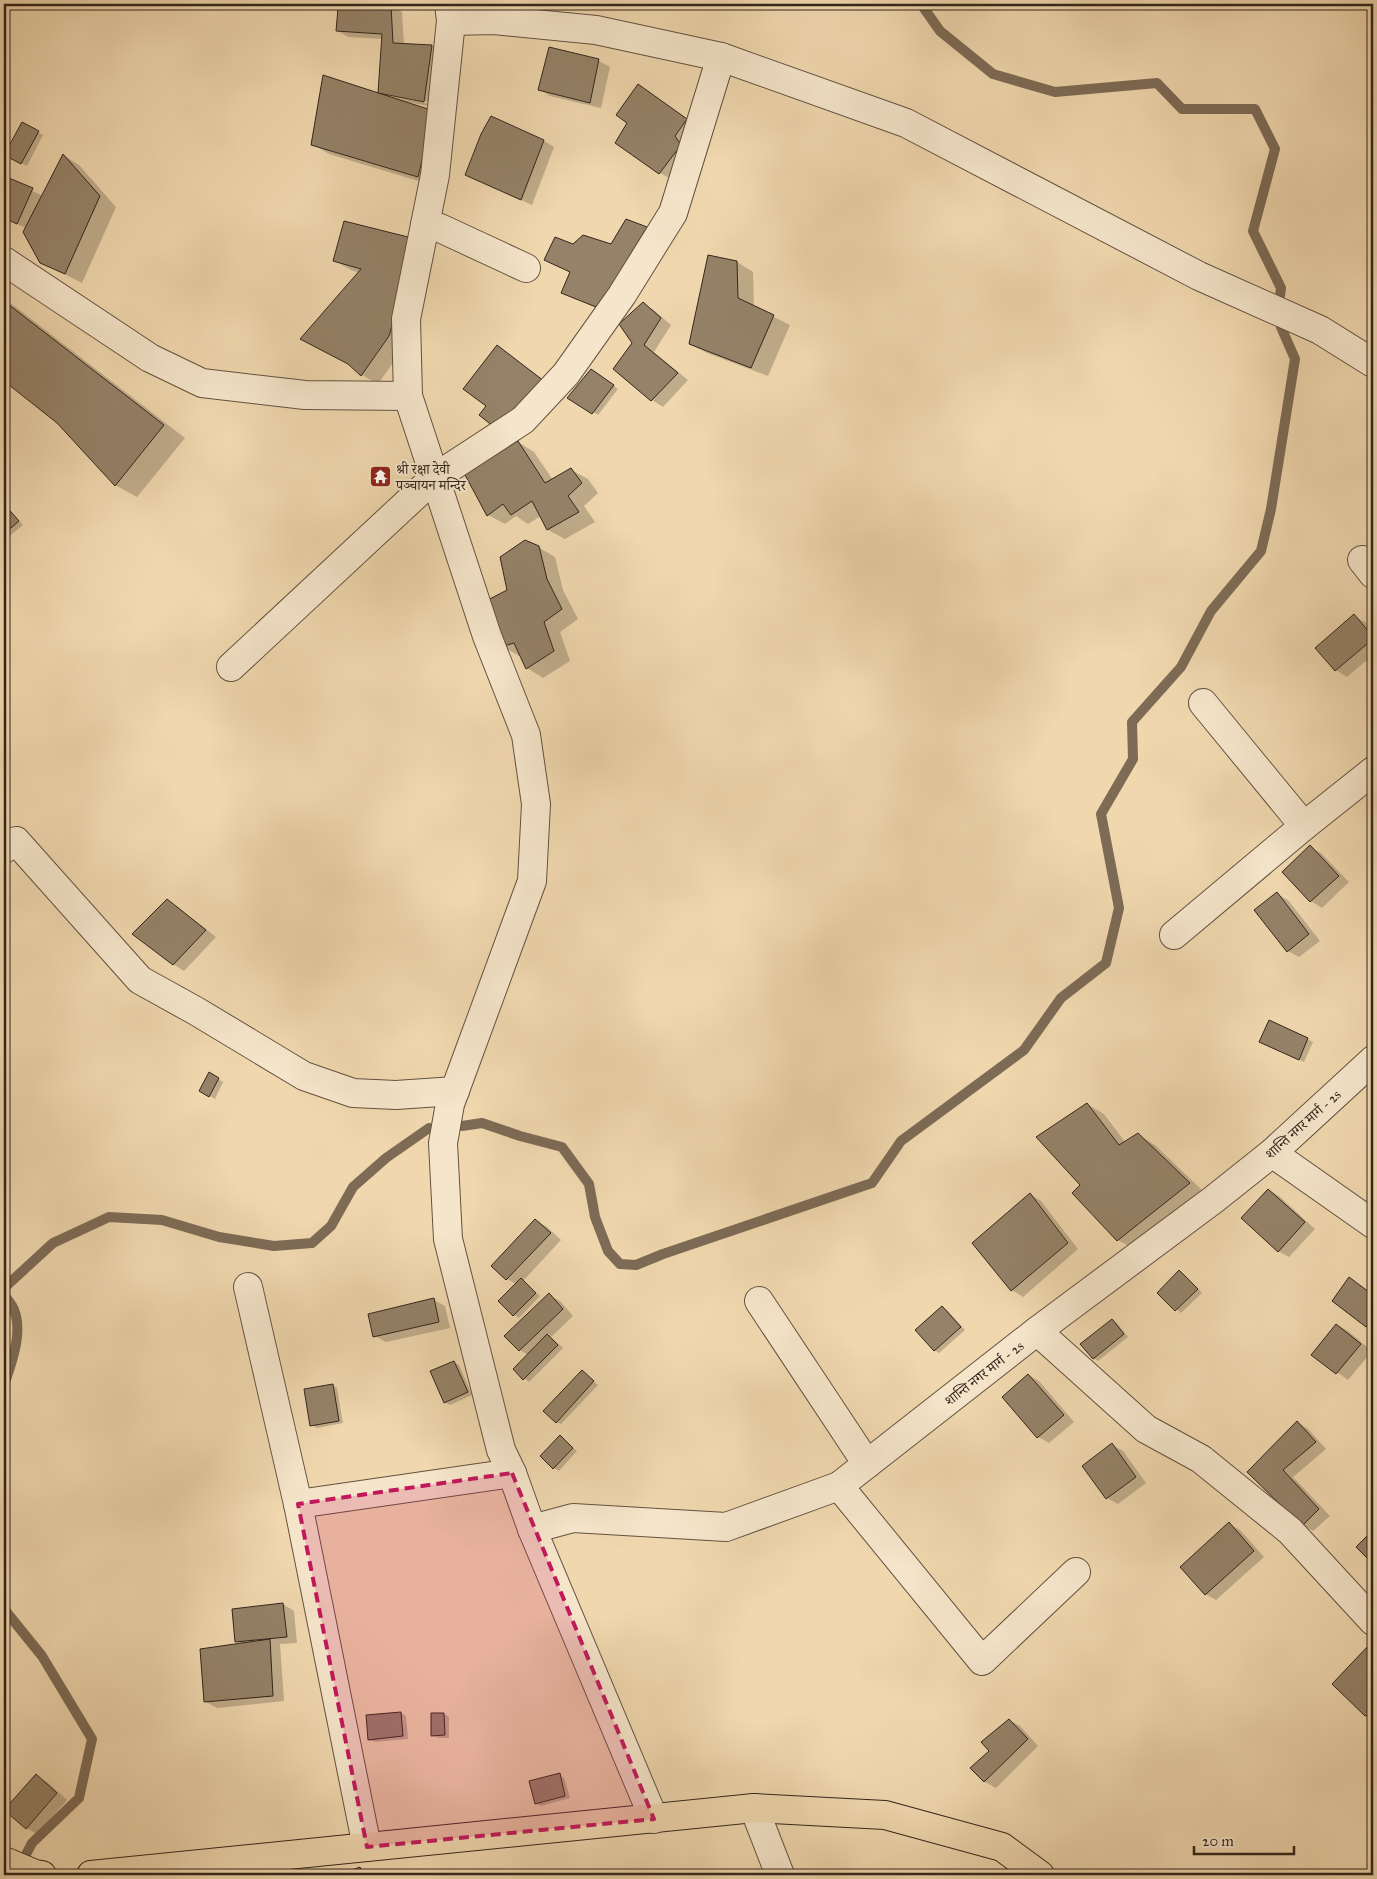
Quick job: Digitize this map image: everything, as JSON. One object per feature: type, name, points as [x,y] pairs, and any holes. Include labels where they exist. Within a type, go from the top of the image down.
[{"type":"main road","points":[[91,1875],[127,1873],[754,1808],[885,1815],[1002,1847],[1040,1875]]},
{"type":"main road","points":[[4,1861],[38,1875]]},
{"type":"street","points":[[654,1819],[532,1529],[512,1473],[501,1450],[448,1239],[443,1143],[450,1104],[532,881],[536,804],[526,735],[487,636],[408,396],[406,320],[435,175],[450,12],[494,20],[596,30],[721,57],[906,123],[1198,276],[1320,330],[1373,363]]},
{"type":"street","points":[[231,667],[434,478],[523,420],[566,374],[622,295],[674,213],[721,57]]},
{"type":"street","points":[[426,225],[440,228],[526,268]]},
{"type":"street","points":[[4,261],[150,358],[202,383],[305,395],[408,396]]},
{"type":"street","points":[[1203,703],[1304,826]]},
{"type":"street","points":[[1174,935],[1373,771]]},
{"type":"street","points":[[4,848],[16,841],[140,980],[196,1011],[304,1076],[354,1093],[396,1095],[455,1091]]},
{"type":"street","name":"शान्ति नगर मार्ग - 2s","points":[[532,1529],[573,1518],[726,1527],[838,1486],[1037,1331],[1213,1200],[1272,1153],[1373,1060]]},
{"type":"street","points":[[1272,1153],[1373,1224]]},
{"type":"street","points":[[248,1287],[298,1504],[367,1847]]},
{"type":"street","points":[[759,1301],[867,1464]]},
{"type":"street","points":[[1037,1331],[1146,1429],[1201,1459],[1290,1531],[1373,1621]]},
{"type":"street","points":[[298,1504],[512,1473]]},
{"type":"street","points":[[838,1486],[982,1661],[1076,1572]]},
{"type":"street","points":[[754,1808],[780,1875]]},
{"type":"highlighted area","points":[[512,1473],[654,1819],[367,1847],[298,1504]]},
{"type":"building","points":[[481,4],[513,4],[482,9]]},
{"type":"building","points":[[391,5],[393,43],[432,45],[424,102],[378,93],[382,34],[336,31],[338,8]]},
{"type":"building","points":[[549,47],[599,59],[590,103],[538,90]]},
{"type":"building","points":[[323,75],[434,111],[418,177],[311,145]]},
{"type":"building","points":[[638,84],[687,119],[675,136],[681,145],[659,174],[615,143],[627,123],[616,115]]},
{"type":"building","points":[[491,116],[544,140],[521,200],[465,175],[481,134]]},
{"type":"building","points":[[22,122],[39,131],[21,164],[4,155]]},
{"type":"building","points":[[63,154],[100,196],[65,274],[40,263],[23,232]]},
{"type":"building","points":[[4,176],[33,188],[17,224],[4,218]]},
{"type":"building","points":[[626,219],[647,227],[601,309],[561,293],[570,272],[544,260],[555,237],[573,244],[583,235],[611,244]]},
{"type":"building","points":[[344,221],[416,239],[389,336],[361,376],[348,364],[300,339],[361,269],[333,261]]},
{"type":"building","points":[[708,255],[737,261],[738,298],[774,315],[751,368],[689,344]]},
{"type":"building","points":[[4,301],[164,425],[115,486],[57,423],[4,381]]},
{"type":"building","points":[[643,302],[661,318],[644,345],[678,373],[651,401],[613,369],[632,343],[619,324]]},
{"type":"building","points":[[497,345],[544,381],[514,420],[494,427],[479,415],[486,406],[463,389]]},
{"type":"building","points":[[591,369],[614,385],[592,414],[567,398]]},
{"type":"building","points":[[518,441],[545,483],[571,468],[582,483],[568,496],[579,512],[547,530],[532,501],[511,515],[503,504],[487,516],[464,473]]},
{"type":"building","points":[[4,504],[19,521],[4,534]]},
{"type":"building","points":[[525,540],[539,546],[547,579],[562,609],[544,622],[554,651],[526,669],[514,643],[501,647],[482,603],[507,590],[500,557]]},
{"type":"building","points":[[1354,614],[1373,639],[1335,671],[1315,648]]},
{"type":"building","points":[[1310,845],[1339,876],[1310,902],[1282,872]]},
{"type":"building","points":[[1277,892],[1309,934],[1287,952],[1254,910]]},
{"type":"building","points":[[167,899],[206,930],[173,965],[132,934]]},
{"type":"building","points":[[1269,1020],[1308,1038],[1299,1060],[1259,1042]]},
{"type":"building","points":[[209,1072],[219,1078],[209,1097],[199,1091]]},
{"type":"building","points":[[1087,1103],[1119,1145],[1138,1133],[1190,1183],[1117,1241],[1072,1193],[1080,1185],[1036,1137]]},
{"type":"building","points":[[1268,1189],[1305,1222],[1278,1252],[1241,1218]]},
{"type":"building","points":[[1030,1193],[1068,1243],[1011,1291],[972,1243]]},
{"type":"building","points":[[535,1219],[551,1233],[506,1280],[491,1266]]},
{"type":"building","points":[[1179,1270],[1198,1289],[1175,1311],[1157,1293]]},
{"type":"building","points":[[1349,1277],[1373,1295],[1373,1317],[1366,1327],[1332,1301]]},
{"type":"building","points":[[521,1278],[536,1293],[513,1316],[498,1301]]},
{"type":"building","points":[[549,1293],[563,1309],[519,1351],[504,1336]]},
{"type":"building","points":[[434,1298],[439,1322],[373,1337],[368,1314]]},
{"type":"building","points":[[942,1306],[961,1327],[934,1351],[915,1330]]},
{"type":"building","points":[[1112,1319],[1124,1334],[1093,1359],[1080,1344]]},
{"type":"building","points":[[1336,1324],[1361,1344],[1336,1374],[1311,1355]]},
{"type":"building","points":[[547,1334],[558,1345],[523,1380],[513,1369]]},
{"type":"building","points":[[454,1361],[468,1392],[444,1403],[430,1371]]},
{"type":"building","points":[[582,1370],[594,1381],[556,1423],[543,1411]]},
{"type":"building","points":[[1028,1374],[1064,1415],[1037,1438],[1002,1397]]},
{"type":"building","points":[[333,1384],[339,1421],[310,1426],[304,1389]]},
{"type":"building","points":[[1297,1421],[1316,1442],[1283,1470],[1319,1509],[1302,1526],[1247,1472]]},
{"type":"building","points":[[560,1435],[573,1448],[553,1469],[540,1456]]},
{"type":"building","points":[[1112,1443],[1136,1477],[1106,1499],[1082,1466]]},
{"type":"building","points":[[1229,1522],[1254,1551],[1205,1595],[1180,1567]]},
{"type":"building","points":[[1373,1530],[1373,1564],[1356,1547]]},
{"type":"building","points":[[283,1603],[287,1637],[235,1642],[232,1609]]},
{"type":"building","points":[[270,1639],[273,1696],[204,1702],[200,1649]]},
{"type":"building","points":[[1369,1645],[1373,1650],[1373,1714],[1365,1716],[1332,1684]]},
{"type":"building","points":[[401,1712],[403,1736],[368,1740],[366,1715]]},
{"type":"building","points":[[431,1713],[444,1713],[445,1735],[431,1736]]},
{"type":"building","points":[[1009,1719],[1028,1739],[984,1782],[970,1768],[989,1751],[981,1742]]},
{"type":"building","points":[[560,1773],[565,1796],[535,1804],[529,1781]]},
{"type":"building","points":[[36,1774],[57,1793],[26,1829],[4,1810]]},
{"type":"building","points":[[360,1867],[363,1875],[339,1875]]},
{"type":"waterway","points":[[921,4],[940,31],[993,74],[1055,92],[1157,83],[1182,109],[1255,109],[1275,149],[1253,231],[1281,288],[1280,296]]},
{"type":"waterway","points":[[462,1126],[482,1123],[520,1136],[562,1147],[589,1184],[595,1217],[608,1251],[620,1264],[636,1265],[663,1254],[872,1183],[901,1141],[1024,1050],[1061,998],[1106,963],[1119,908],[1101,814],[1133,759],[1132,722],[1181,667],[1211,611],[1261,551],[1271,509],[1295,359],[1281,327]]},
{"type":"waterway","points":[[4,1288],[53,1243],[109,1217],[162,1220],[219,1237],[274,1246],[312,1243],[331,1226],[353,1187],[386,1158],[429,1128]]},
{"type":"waterway","points":[[4,1296],[12,1305],[16,1315],[17,1327],[15,1351],[4,1385]]},
{"type":"waterway","points":[[4,1609],[42,1656],[92,1739],[79,1798],[32,1843],[20,1866]]},
{"type":"place","name":"श्री रक्षा देवी पञ्चायन मन्दिर","points":[[380,477]]}]
